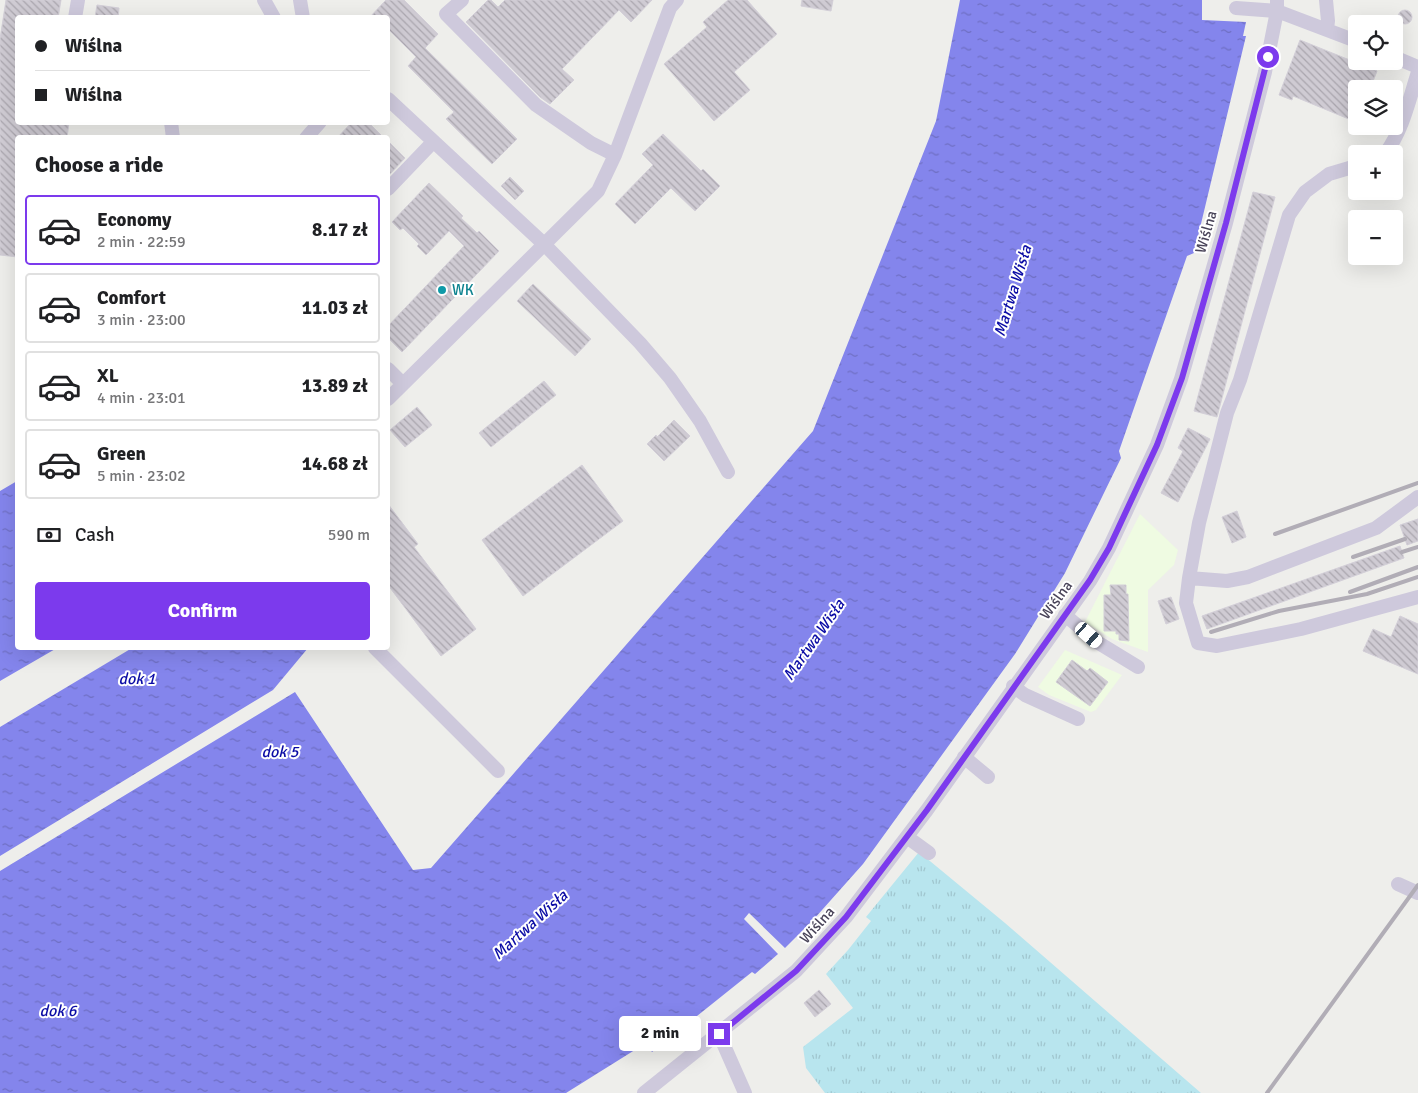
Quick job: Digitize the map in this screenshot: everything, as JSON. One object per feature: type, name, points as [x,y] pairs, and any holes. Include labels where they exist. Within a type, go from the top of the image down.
[{"type":"street","points":[[76,15],[78,0]]},
{"type":"street","points":[[264,0],[272,15]]},
{"type":"street","points":[[300,0],[302,15]]},
{"type":"street","points":[[462,0],[446,14],[536,105],[592,143],[616,155]]},
{"type":"street","points":[[390,397],[545,245],[598,190],[616,155],[670,8],[677,0]]},
{"type":"street","points":[[1326,0],[1327,29]]},
{"type":"street","points":[[1236,8],[1277,6],[1348,38]]},
{"type":"street","name":"Wiślna","points":[[653,1090],[802,966],[846,917],[907,837],[1090,580],[1109,548],[1157,445],[1182,378],[1226,223],[1265,72],[1277,6]]},
{"type":"street","points":[[1403,61],[1418,67]]},
{"type":"street","points":[[1391,145],[1405,114],[1418,72]]},
{"type":"street","points":[[390,102],[545,245],[640,343],[670,378],[700,421],[728,472]]},
{"type":"street","points":[[309,135],[317,125]]},
{"type":"street","points":[[390,188],[433,142]]},
{"type":"street","points":[[1348,168],[1329,174],[1305,192],[1289,214],[1240,380],[1227,412],[1199,523],[1186,603],[1198,643],[1217,646],[1301,629],[1418,597]]},
{"type":"street","points":[[390,371],[403,384]]},
{"type":"street","points":[[1189,578],[1227,581],[1248,577],[1376,528],[1418,498]]},
{"type":"street","points":[[1065,615],[1097,642],[1138,667]]},
{"type":"street","points":[[376,650],[498,771]]},
{"type":"street","points":[[1013,686],[1025,695],[1078,719]]},
{"type":"street","points":[[964,757],[988,777]]},
{"type":"street","points":[[907,837],[929,853]]},
{"type":"street","points":[[1398,884],[1418,893]]},
{"type":"street","points":[[719,1034],[745,1093]]},
{"type":"shaded area","points":[[1140,514],[1178,550],[1174,565],[1148,590],[1148,652],[1112,639],[1085,622]]},
{"type":"shaded area","points":[[1065,650],[1122,675],[1096,710],[1091,712],[1049,695],[1038,687]]},
{"type":"green space","points":[[919,852],[1005,923],[1201,1093],[825,1093],[806,1068],[803,1047],[853,1008],[826,974],[871,921],[866,917]]},
{"type":"water","points":[[960,0],[1202,0],[1202,20],[1246,22],[1243,36],[1246,36],[1194,253],[1187,256],[1119,451],[1121,458],[1065,573],[1015,654],[863,864],[814,919],[785,948],[749,913],[744,919],[778,954],[755,974],[752,972],[652,1052],[646,1043],[566,1093],[0,1093],[0,871],[295,692],[413,870],[431,868],[813,431],[936,121]]},
{"type":"water","points":[[15,482],[15,650],[54,650],[0,681],[0,491]]},
{"type":"water","name":"dok 1","points":[[129,650],[306,650],[273,690],[0,856],[0,727]]},
{"type":"building","points":[[6,0],[61,0],[58,15],[15,15],[15,125],[69,125],[67,135],[15,135],[15,257],[0,255],[0,39]]},
{"type":"building","points":[[386,0],[404,0],[438,34],[425,48],[517,139],[492,164],[446,119],[454,112],[408,66],[416,57],[390,31],[390,15],[372,15]]},
{"type":"building","points":[[488,0],[491,0],[498,7],[505,0],[652,0],[631,22],[619,10],[562,69],[574,80],[550,104],[540,97],[466,22]]},
{"type":"building","points":[[728,0],[747,0],[777,34],[734,72],[750,90],[714,121],[664,64],[707,27],[703,22]]},
{"type":"building","points":[[802,0],[833,0],[831,11],[801,6]]},
{"type":"building","points":[[97,5],[119,8],[118,15],[95,15]]},
{"type":"building","points":[[1402,10],[1408,10],[1412,14],[1412,20],[1408,24],[1403,24],[1403,15],[1398,15]]},
{"type":"building","points":[[1300,40],[1348,59],[1348,70],[1377,71],[1374,80],[1348,80],[1348,119],[1293,96],[1292,100],[1279,95]]},
{"type":"building","points":[[349,125],[371,125],[381,135],[340,135]]},
{"type":"building","points":[[663,134],[701,171],[703,169],[720,186],[695,211],[671,188],[635,224],[615,204],[653,165],[642,154]]},
{"type":"building","points":[[390,143],[405,158],[390,174]]},
{"type":"building","points":[[510,177],[524,191],[515,200],[501,186]]},
{"type":"building","name":"WK","points":[[429,183],[463,216],[461,218],[477,233],[479,231],[499,251],[402,352],[390,340],[390,324],[464,246],[449,231],[426,255],[417,246],[419,244],[403,228],[400,230],[392,222]]},
{"type":"building","points":[[1253,192],[1275,197],[1217,417],[1194,411]]},
{"type":"building","points":[[533,284],[591,339],[575,356],[517,301]]},
{"type":"building","points":[[544,381],[556,395],[491,447],[479,433]]},
{"type":"building","points":[[417,407],[432,425],[405,447],[390,430]]},
{"type":"building","points":[[674,420],[690,436],[664,461],[647,444]]},
{"type":"building","points":[[1188,428],[1210,439],[1178,502],[1161,493],[1183,451],[1178,448]]},
{"type":"building","points":[[582,465],[623,521],[523,596],[482,540]]},
{"type":"building","points":[[390,507],[418,544],[414,547],[476,629],[441,656],[390,588]]},
{"type":"building","points":[[1237,511],[1246,537],[1232,543],[1222,517]]},
{"type":"building","points":[[1418,519],[1418,541],[1407,545],[1400,525]]},
{"type":"building","points":[[1400,546],[1404,558],[1207,629],[1202,616]]},
{"type":"building","points":[[1110,585],[1126,585],[1126,594],[1128,594],[1129,641],[1119,640],[1119,634],[1116,634],[1116,631],[1104,631],[1104,595],[1111,595]]},
{"type":"building","points":[[1171,597],[1179,619],[1166,624],[1158,601]]},
{"type":"building","points":[[1400,616],[1418,624],[1418,674],[1363,651],[1373,629],[1391,637]]},
{"type":"building","points":[[1072,660],[1087,671],[1090,668],[1108,682],[1090,706],[1056,682]]},
{"type":"building","points":[[819,990],[831,1004],[815,1017],[804,1003]]},
{"type":"railway","points":[[1275,534],[1418,483]]},
{"type":"railway","points":[[1353,557],[1405,539]]},
{"type":"railway","points":[[1402,552],[1418,547]]},
{"type":"railway","points":[[1350,592],[1418,567]]},
{"type":"railway","points":[[1211,632],[1279,611],[1367,594],[1418,577]]},
{"type":"railway","points":[[1267,1093],[1418,885]]},
{"type":"place","name":"WK","points":[[442,290]]},
{"type":"route","points":[[719,1034],[796,971],[846,917],[927,810],[1013,686],[1090,580],[1109,548],[1157,445],[1182,378],[1226,223],[1268,57]]},
{"type":"water label","name":"Martwa Wisła","points":[[1013,291]]},
{"type":"water label","name":"Martwa Wisła","points":[[814,640]]},
{"type":"water label","name":"dok 5","points":[[280,752]]},
{"type":"water label","name":"Martwa Wisła","points":[[530,925]]},
{"type":"water label","name":"dok 6","points":[[58,1011]]}]
